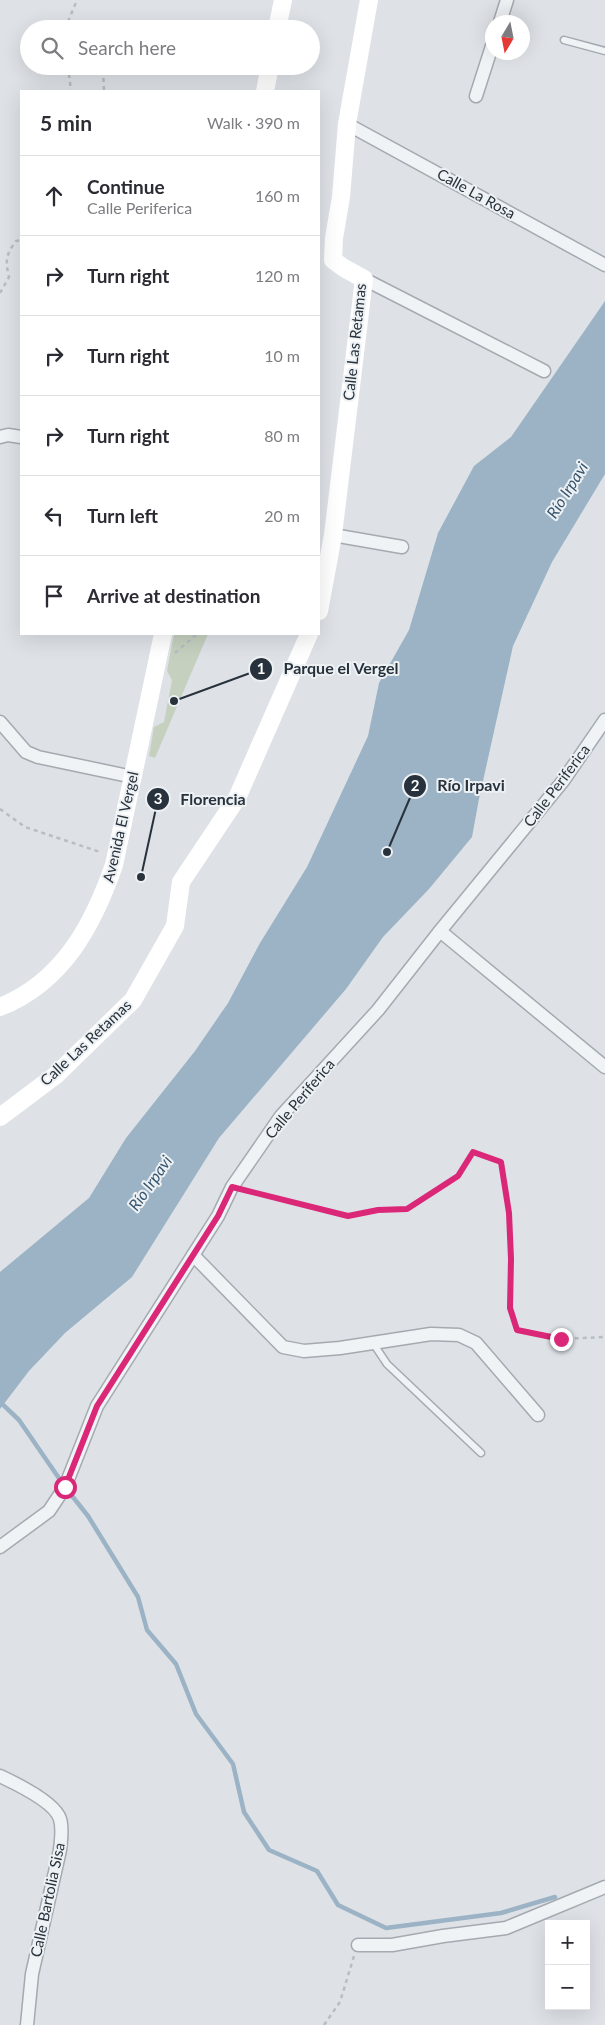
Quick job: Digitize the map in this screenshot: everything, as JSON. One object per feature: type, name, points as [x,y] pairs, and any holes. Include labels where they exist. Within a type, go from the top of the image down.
[{"type":"street","points":[[279,20],[283,0]]},
{"type":"street","name":"Calle Las Retamas","points":[[320,606],[333,535],[364,279],[334,260],[334,238],[341,197],[347,124],[369,0]]},
{"type":"street","points":[[502,15],[507,0]]},
{"type":"street","points":[[476,96],[488,60]]},
{"type":"street","points":[[265,90],[268,75]]},
{"type":"street","name":"Calle La Rosa","points":[[347,124],[605,265]]},
{"type":"street","points":[[364,279],[544,371]]},
{"type":"street","points":[[0,437],[8,435],[20,437]]},
{"type":"street","points":[[333,535],[402,547]]},
{"type":"street","name":"Avenida El Vergel","points":[[0,1007],[12,1002],[48,976],[61,964],[81,939],[92,920],[114,866],[163,635]]},
{"type":"street","name":"Calle Las Retamas","points":[[0,1117],[56,1075],[133,1000],[175,926],[181,882],[237,798],[309,635]]},
{"type":"street","name":"Calle Periferica","points":[[0,1547],[49,1511],[65,1487],[97,1406],[218,1216],[232,1187],[281,1116],[378,1010],[563,781],[605,720]]},
{"type":"street","points":[[0,722],[26,752],[38,757],[133,777]]},
{"type":"street","points":[[440,931],[605,1066]]},
{"type":"street","points":[[193,1255],[283,1347],[304,1351],[431,1334],[459,1335],[476,1343],[538,1415]]},
{"type":"street","name":"Calle Bartolia Sisa","points":[[0,1776],[20,1785],[51,1806],[60,1817],[62,1833],[60,1850],[32,1974],[27,2025]]},
{"type":"street","points":[[358,1945],[392,1945],[442,1936],[506,1928],[605,1887]]},
{"type":"lane","points":[[564,40],[605,52]]},
{"type":"lane","points":[[372,1343],[387,1364],[481,1453]]},
{"type":"path","points":[[69,20],[77,0]]},
{"type":"path","points":[[69,75],[71,90]]},
{"type":"path","points":[[102,75],[104,90]]},
{"type":"path","points":[[0,293],[9,277],[6,267],[8,252],[16,241],[20,240]]},
{"type":"path","points":[[172,656],[196,635]]},
{"type":"path","points":[[0,809],[24,827],[100,852],[98,861]]},
{"type":"path","points":[[232,1187],[348,1216],[378,1210],[407,1209],[458,1176],[473,1152],[501,1162],[509,1213],[511,1259],[510,1308],[517,1330],[561,1339],[605,1337]]},
{"type":"path","points":[[324,2025],[340,2002],[358,1945]]},
{"type":"green space","points":[[174,635],[208,635],[155,758],[149,756],[154,727],[164,722],[172,680],[167,671]]},
{"type":"water","name":"Río Irpavi","points":[[605,301],[605,474],[552,562],[513,646],[472,837],[429,889],[383,937],[346,989],[219,1138],[132,1277],[65,1333],[29,1371],[0,1409],[0,1272],[89,1198],[126,1138],[195,1051],[228,1003],[260,943],[307,867],[368,736],[379,683],[409,630],[438,533],[474,466],[511,437]]},
{"type":"waterway","points":[[0,1402],[19,1420],[65,1487],[88,1516],[138,1597],[147,1630],[176,1664],[196,1714],[233,1764],[244,1812],[269,1850],[317,1871],[338,1905],[386,1928],[501,1913],[555,1897]]},
{"type":"place","name":"Parque el Vergel","points":[[174,701]]},
{"type":"place","name":"Río Irpavi","points":[[387,852]]},
{"type":"place","name":"Florencia","points":[[141,877]]},
{"type":"route","points":[[65,1487],[97,1406],[178,1281],[218,1216],[232,1187],[348,1216],[378,1210],[407,1209],[458,1176],[473,1152],[501,1162],[509,1213],[511,1259],[510,1308],[517,1330],[561,1339]]}]
